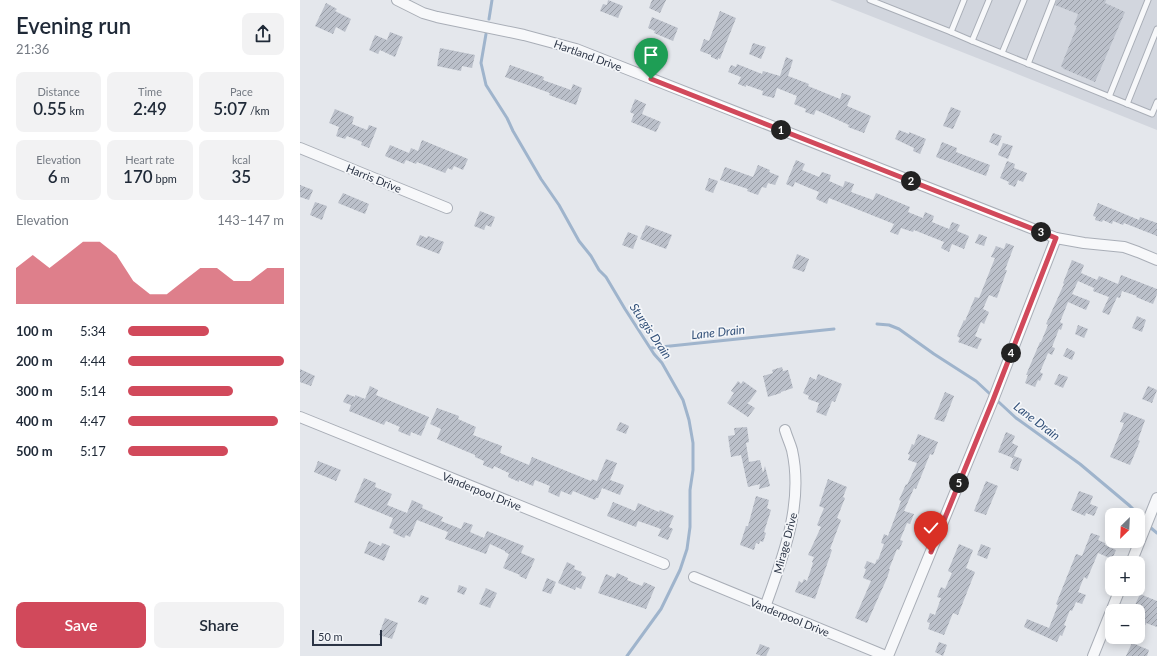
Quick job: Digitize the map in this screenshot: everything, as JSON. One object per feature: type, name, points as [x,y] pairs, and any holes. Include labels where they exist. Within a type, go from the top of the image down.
[{"type":"street","name":"Hartland Drive","points":[[397,0],[423,13],[524,35],[576,49],[1056,238],[1084,243],[1124,247],[1157,260]]},
{"type":"street","name":"Harris Drive","points":[[300,148],[447,208]]},
{"type":"street","points":[[887,656],[993,400],[1056,238]]},
{"type":"street","name":"Vanderpool Drive","points":[[300,417],[664,564]]},
{"type":"street","name":"Mirage Drive","points":[[765,607],[788,540],[796,494],[796,476],[792,450],[785,430]]},
{"type":"street","points":[[1134,556],[1157,498]]},
{"type":"street","name":"Vanderpool Drive","points":[[694,577],[887,656]]},
{"type":"street","points":[[1093,656],[1117,596]]},
{"type":"lane","points":[[870,0],[1152,114],[1157,102]]},
{"type":"lane","points":[[951,32],[964,0]]},
{"type":"lane","points":[[972,41],[989,0]]},
{"type":"lane","points":[[1002,53],[1024,0]]},
{"type":"lane","points":[[1028,64],[1053,0]]},
{"type":"lane","points":[[1109,96],[1148,0]]},
{"type":"lane","points":[[1127,104],[1157,29]]},
{"type":"shaded area","points":[[830,0],[1157,0],[1157,130],[1010,71]]},
{"type":"building","points":[[608,0],[623,6],[618,18],[600,11],[603,4],[607,5]]},
{"type":"building","points":[[652,0],[666,0],[660,13],[649,8]]},
{"type":"building","points":[[1057,0],[1106,0],[1105,3],[1125,12],[1095,82],[1064,69],[1061,66],[1077,26],[1074,25],[1078,14],[1055,5]]},
{"type":"building","points":[[326,3],[337,9],[335,11],[351,19],[345,32],[336,27],[333,34],[315,26]]},
{"type":"building","points":[[720,11],[736,18],[720,59],[718,58],[718,60],[711,57],[711,55],[700,51],[704,39],[709,41]]},
{"type":"building","points":[[652,17],[678,28],[673,41],[654,33],[655,31],[648,28]]},
{"type":"building","points":[[390,32],[403,37],[395,57],[380,50],[378,54],[369,50],[375,35],[387,40]]},
{"type":"building","points":[[753,43],[766,47],[761,59],[749,54]]},
{"type":"building","points":[[440,48],[475,55],[472,68],[462,66],[461,71],[437,66]]},
{"type":"building","points":[[786,57],[793,60],[788,76],[840,99],[842,93],[851,96],[847,106],[871,116],[864,133],[848,127],[849,125],[816,110],[814,115],[805,112],[806,109],[794,104],[797,96],[777,88],[774,98],[762,95],[763,91],[738,84],[741,77],[728,72],[731,65],[736,67],[737,64],[762,74],[763,71],[780,76]]},
{"type":"building","points":[[510,65],[544,77],[543,80],[571,90],[573,84],[582,88],[576,105],[549,95],[550,93],[505,77]]},
{"type":"building","points":[[635,99],[646,104],[642,114],[661,122],[656,132],[631,122],[634,114],[630,112]]},
{"type":"building","points":[[951,107],[961,111],[953,129],[943,126]]},
{"type":"building","points":[[335,109],[354,117],[352,124],[367,130],[369,125],[377,128],[369,148],[361,145],[362,142],[347,136],[345,139],[336,136],[339,127],[329,123]]},
{"type":"building","points":[[899,130],[909,134],[909,132],[926,139],[920,154],[913,151],[914,148],[895,139]]},
{"type":"building","points":[[993,133],[1002,136],[998,146],[989,142]]},
{"type":"building","points":[[422,140],[468,159],[463,170],[454,166],[452,170],[448,168],[445,173],[417,162],[416,164],[406,160],[404,164],[385,156],[390,145],[409,153],[411,148],[418,151]]},
{"type":"building","points":[[942,142],[957,148],[956,152],[990,165],[986,176],[936,157]]},
{"type":"building","points":[[1003,143],[1013,146],[1008,159],[998,155]]},
{"type":"building","points":[[796,160],[805,164],[802,170],[819,177],[822,172],[831,175],[829,181],[843,187],[845,181],[854,184],[851,192],[873,200],[876,193],[910,207],[908,212],[923,218],[925,212],[934,216],[932,222],[949,229],[952,222],[960,225],[957,231],[969,236],[964,249],[952,244],[949,252],[941,248],[944,242],[914,230],[913,232],[901,228],[898,235],[890,232],[894,224],[829,198],[827,204],[816,199],[819,192],[795,182],[793,187],[786,184]]},
{"type":"building","points":[[1007,161],[1015,164],[1014,168],[1027,173],[1023,182],[1018,180],[1015,187],[1008,184],[1009,182],[1000,178]]},
{"type":"building","points":[[758,165],[779,176],[775,185],[768,183],[766,188],[762,187],[758,195],[747,191],[748,189],[720,180],[725,167],[753,177]]},
{"type":"building","points":[[709,178],[718,181],[713,193],[705,190]]},
{"type":"building","points":[[300,185],[313,190],[309,200],[300,197]]},
{"type":"building","points":[[343,193],[369,204],[365,214],[338,203]]},
{"type":"building","points":[[315,202],[327,206],[322,220],[310,215]]},
{"type":"building","points":[[1098,203],[1139,220],[1140,217],[1157,223],[1157,236],[1124,223],[1123,225],[1113,221],[1112,224],[1103,220],[1102,222],[1095,220],[1096,217],[1093,216]]},
{"type":"building","points":[[480,211],[495,217],[491,227],[486,225],[484,230],[474,226]]},
{"type":"building","points":[[646,225],[672,235],[666,249],[640,239]]},
{"type":"building","points":[[628,232],[638,236],[633,249],[622,245]]},
{"type":"building","points":[[979,234],[987,237],[984,246],[975,243]]},
{"type":"building","points":[[420,235],[427,238],[428,236],[444,242],[439,254],[416,245]]},
{"type":"building","points":[[1006,243],[1014,246],[997,298],[989,295],[983,309],[989,312],[984,324],[981,322],[975,336],[982,339],[977,349],[958,342],[960,338],[957,336],[964,320],[965,321],[975,297],[979,298],[995,258],[991,257],[996,246],[1004,249]]},
{"type":"building","points":[[797,254],[809,259],[804,272],[792,268]]},
{"type":"building","points":[[1072,260],[1084,265],[1081,273],[1097,280],[1099,276],[1118,284],[1121,275],[1157,289],[1157,294],[1153,304],[1122,291],[1120,298],[1117,297],[1109,315],[1102,312],[1109,297],[1093,291],[1094,288],[1078,281],[1072,294],[1090,301],[1086,310],[1068,302],[1060,322],[1063,324],[1061,330],[1059,329],[1052,347],[1055,348],[1052,355],[1048,353],[1040,372],[1043,374],[1035,387],[1025,383],[1028,375],[1026,375],[1048,325],[1046,324],[1064,284],[1063,283]]},
{"type":"building","points":[[1137,316],[1146,320],[1142,332],[1132,328]]},
{"type":"building","points":[[1078,325],[1088,329],[1084,338],[1075,334]]},
{"type":"building","points":[[1067,348],[1075,352],[1072,360],[1063,356]]},
{"type":"building","points":[[782,367],[783,371],[788,370],[793,388],[768,397],[763,376],[773,373],[772,370]]},
{"type":"building","points":[[300,369],[315,376],[311,386],[300,382]]},
{"type":"building","points":[[818,374],[842,384],[835,402],[832,401],[826,416],[816,412],[819,403],[808,399],[809,396],[803,393],[810,377],[816,380]]},
{"type":"building","points":[[1059,374],[1068,377],[1063,388],[1054,384]]},
{"type":"building","points":[[738,381],[741,384],[743,381],[757,391],[747,403],[755,408],[748,417],[727,403],[734,393],[731,391]]},
{"type":"building","points":[[370,386],[378,390],[376,395],[429,417],[421,436],[411,432],[410,436],[398,431],[400,427],[386,421],[384,425],[349,411],[351,405],[343,402],[347,394],[365,399]]},
{"type":"building","points":[[1148,386],[1157,390],[1152,403],[1142,399]]},
{"type":"building","points":[[945,392],[954,396],[944,422],[934,419]]},
{"type":"building","points":[[437,408],[459,416],[458,419],[476,427],[473,435],[502,446],[500,453],[529,465],[532,457],[591,481],[592,479],[597,481],[606,459],[617,463],[610,480],[624,485],[620,495],[602,488],[598,498],[595,500],[573,491],[571,495],[561,491],[559,497],[548,492],[550,486],[535,480],[533,486],[508,477],[509,473],[494,466],[493,469],[483,465],[484,461],[475,457],[475,455],[437,439],[441,429],[430,424]]},
{"type":"building","points":[[1124,412],[1145,420],[1138,440],[1140,441],[1130,465],[1110,457],[1124,423],[1120,422]]},
{"type":"building","points":[[620,422],[629,426],[626,434],[616,430]]},
{"type":"building","points":[[747,427],[749,442],[746,443],[749,462],[760,460],[763,473],[765,466],[770,486],[759,489],[760,484],[748,487],[741,455],[731,457],[728,436],[735,435],[734,428]]},
{"type":"building","points":[[1006,432],[1015,436],[1012,443],[1018,446],[1013,458],[998,452]]},
{"type":"building","points":[[918,434],[938,442],[933,455],[930,454],[916,489],[914,488],[904,511],[914,514],[910,524],[907,523],[900,540],[903,541],[899,550],[897,549],[887,578],[867,623],[855,618],[871,581],[863,578],[866,569],[864,568],[867,561],[875,564],[877,559],[878,560],[884,544],[881,543],[884,534],[888,536],[901,501],[899,500],[917,463],[908,460],[910,455],[908,454],[912,444],[914,445]]},
{"type":"building","points":[[1014,456],[1022,459],[1018,471],[1010,468]]},
{"type":"building","points":[[318,461],[341,470],[336,481],[314,472]]},
{"type":"building","points":[[364,478],[376,483],[375,487],[392,494],[387,505],[407,513],[412,500],[423,505],[422,508],[443,517],[441,521],[461,529],[464,522],[473,525],[470,532],[484,538],[487,531],[524,546],[521,553],[535,559],[526,579],[503,568],[509,554],[490,544],[486,554],[445,539],[448,532],[417,520],[410,537],[406,535],[404,538],[393,533],[394,530],[389,528],[393,518],[354,502]]},
{"type":"building","points":[[828,479],[847,487],[843,497],[845,498],[837,518],[841,520],[830,549],[832,550],[815,599],[795,592],[799,581],[802,583],[804,579],[807,581],[813,563],[814,557],[808,555],[821,527],[817,525],[824,508],[819,506]]},
{"type":"building","points":[[986,481],[998,486],[986,515],[974,511]]},
{"type":"building","points":[[1079,491],[1093,496],[1090,504],[1098,507],[1094,516],[1086,513],[1085,516],[1071,510]]},
{"type":"building","points":[[756,496],[769,500],[767,508],[771,510],[764,532],[766,533],[763,542],[760,541],[759,544],[756,543],[754,550],[740,545],[746,526],[748,526]]},
{"type":"building","points":[[613,502],[635,511],[638,503],[659,512],[660,510],[674,516],[669,527],[673,529],[668,540],[658,536],[661,529],[638,521],[636,527],[607,516]]},
{"type":"building","points":[[1091,533],[1100,536],[1098,540],[1105,543],[1105,548],[1116,550],[1113,556],[1105,556],[1098,553],[1087,579],[1084,577],[1078,592],[1086,595],[1082,604],[1076,602],[1072,611],[1070,610],[1064,625],[1066,626],[1062,636],[1060,635],[1057,642],[1024,627],[1027,619],[1049,628],[1058,605],[1056,604],[1076,554],[1082,556]]},
{"type":"building","points":[[369,541],[381,546],[382,543],[390,546],[384,561],[364,553]]},
{"type":"building","points":[[959,544],[973,550],[966,568],[975,572],[958,615],[953,613],[944,635],[928,629],[930,623],[927,622],[930,613],[935,615],[941,598],[937,597],[941,587],[945,589],[952,573],[948,571]]},
{"type":"building","points":[[981,544],[991,548],[987,559],[977,555]]},
{"type":"building","points":[[567,562],[575,566],[574,569],[582,572],[581,575],[586,577],[581,589],[576,587],[575,590],[558,583]]},
{"type":"building","points":[[617,573],[628,578],[627,580],[642,586],[644,582],[655,587],[646,609],[598,593],[606,574],[615,578]]},
{"type":"building","points":[[547,578],[556,582],[551,594],[542,591]]},
{"type":"building","points":[[459,585],[467,588],[464,595],[457,592]]},
{"type":"building","points":[[486,588],[497,593],[490,608],[479,604]]},
{"type":"building","points":[[421,595],[429,598],[426,605],[418,602]]},
{"type":"building","points":[[1139,596],[1145,596],[1157,601],[1157,627],[1146,623],[1145,625],[1145,604],[1135,604]]},
{"type":"building","points":[[385,618],[398,623],[392,639],[379,635]]},
{"type":"building","points":[[939,642],[947,645],[943,656],[935,652]]},
{"type":"building","points":[[760,644],[770,648],[766,656],[756,654]]},
{"type":"building","points":[[1132,644],[1149,650],[1147,656],[1126,656]]},
{"type":"waterway","name":"Sturgis Drain","points":[[489,19],[492,0]]},
{"type":"waterway","name":"Sturgis Drain","points":[[486,34],[481,63],[486,85],[507,118],[541,179],[559,205],[579,241],[591,256],[599,270],[606,277],[654,354],[662,363],[683,400],[689,420],[693,443],[693,470],[690,490],[690,527],[687,549],[680,570],[661,609],[627,656]]},
{"type":"waterway","name":"Lane Drain","points":[[877,324],[889,325],[899,329],[976,381],[1016,418],[1080,464],[1132,508]]},
{"type":"waterway","name":"Lane Drain","points":[[651,348],[834,329]]},
{"type":"waterway","name":"Lane Drain","points":[[1151,528],[1157,533]]},
{"type":"route","points":[[651,79],[1056,238],[993,400],[931,552]]}]
